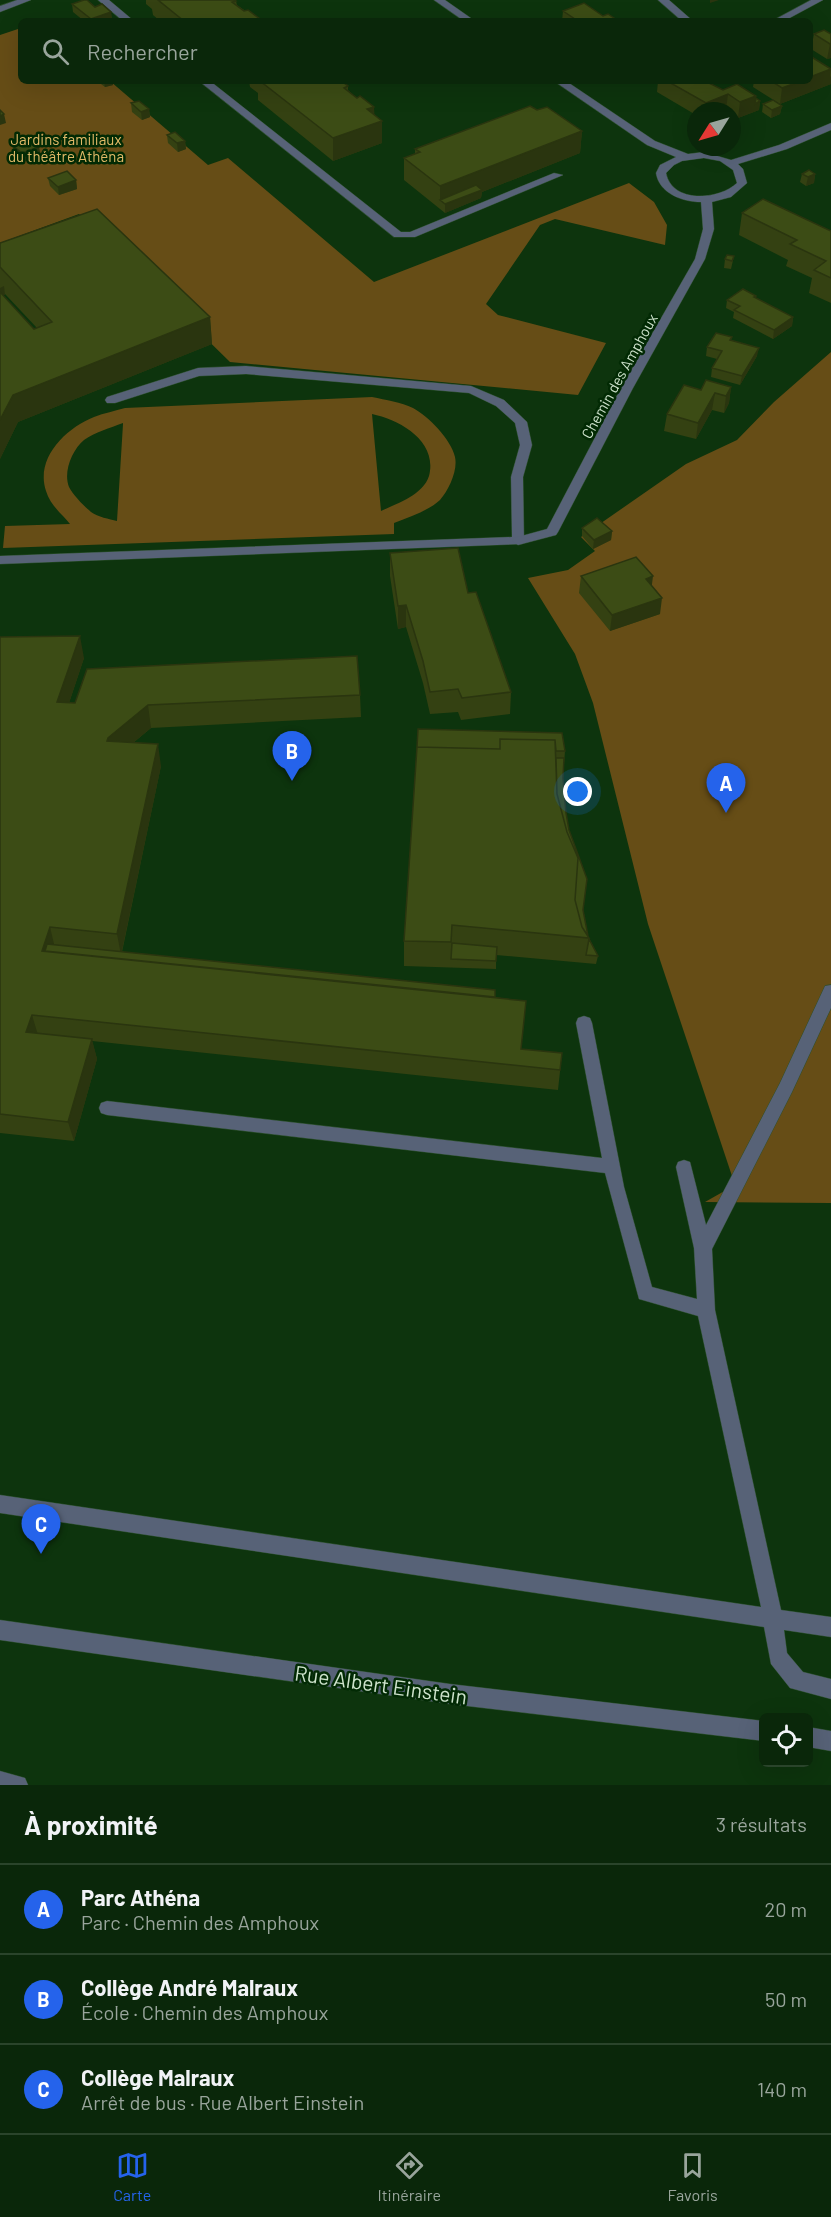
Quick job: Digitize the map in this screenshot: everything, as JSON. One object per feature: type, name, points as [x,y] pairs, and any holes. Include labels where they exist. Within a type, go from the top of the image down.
[{"type":"street","points":[[0,9],[26,0]]},
{"type":"street","points":[[103,0],[125,18]]},
{"type":"street","points":[[439,0],[466,18]]},
{"type":"street","points":[[663,0],[684,18]]},
{"type":"street","points":[[783,18],[818,0]]},
{"type":"street","points":[[208,84],[398,235],[411,235],[558,175]]},
{"type":"street","points":[[563,84],[651,143],[684,156],[704,155],[731,163],[738,169],[742,183],[729,194],[706,199],[679,194],[663,180],[661,173],[665,166],[684,156]]},
{"type":"street","points":[[731,163],[783,147],[831,126]]},
{"type":"street","name":"Chemin des Amphoux","points":[[0,560],[518,541],[552,532],[627,388],[700,259],[709,236],[710,222],[706,199]]},
{"type":"street","points":[[111,400],[198,372],[246,370],[471,390],[500,402],[521,422],[526,445],[517,477],[518,541]]},
{"type":"street","points":[[704,1248],[786,1087],[831,991]]},
{"type":"street","points":[[584,1023],[612,1167],[645,1293],[706,1310]]},
{"type":"street","points":[[106,1108],[612,1167]]},
{"type":"street","points":[[684,1167],[704,1248],[706,1310],[773,1619],[778,1657],[796,1681],[831,1689]]},
{"type":"street","points":[[0,1504],[831,1627]]},
{"type":"street","name":"Rue Albert Einstein","points":[[0,1630],[450,1694],[759,1730]]},
{"type":"street","points":[[813,1738],[831,1741]]},
{"type":"street","points":[[0,1781],[18,1785]]},
{"type":"green space","name":"Jardins familiaux du théâtre Athéna","points":[[18,29],[18,84],[114,84],[208,165],[228,158],[374,282],[629,183],[654,202],[667,225],[665,245],[555,219],[540,225],[486,304],[498,315],[606,343],[578,395],[230,362],[79,214],[0,243],[0,35]]},
{"type":"green space","points":[[831,352],[831,1203],[705,1202],[735,1185],[648,924],[593,703],[575,654],[528,578],[568,570],[595,551],[581,537],[686,464],[737,440],[774,402]]},
{"type":"green space","points":[[372,397],[393,401],[419,412],[438,429],[453,450],[456,462],[454,474],[447,491],[440,500],[424,511],[394,523],[394,534],[3,548],[5,526],[70,524],[53,505],[46,491],[45,467],[49,456],[64,437],[83,422],[125,408]],"holes":[[[372,414],[394,421],[414,434],[428,452],[430,464],[426,483],[415,494],[381,511]],[[123,424],[117,521],[88,510],[69,487],[67,475],[72,455],[84,440]]]},
{"type":"building","points":[[87,0],[95,7],[102,4],[111,12],[90,18],[72,4]]},
{"type":"building","points":[[158,0],[235,0],[232,2],[259,18],[180,18]]},
{"type":"building","points":[[584,3],[603,16],[608,14],[614,18],[574,18],[563,11]]},
{"type":"building","points":[[824,30],[831,34],[830,44],[814,34]]},
{"type":"building","points":[[813,58],[831,69],[813,76]]},
{"type":"building","points":[[264,84],[345,84],[348,86],[344,88],[357,98],[360,96],[374,107],[367,109],[382,121],[333,138]]},
{"type":"building","points":[[672,84],[711,84],[723,90],[737,84],[756,96],[740,102],[728,94],[704,102]]},
{"type":"building","points":[[776,84],[793,84],[782,88]]},
{"type":"building","points":[[773,100],[782,106],[772,110],[763,104]]},
{"type":"building","points":[[139,101],[149,109],[141,112],[131,103]]},
{"type":"building","points":[[530,106],[537,110],[547,107],[582,131],[440,186],[404,158],[420,152],[415,149]]},
{"type":"building","points":[[175,132],[185,141],[177,143],[167,135]]},
{"type":"building","points":[[30,139],[39,147],[22,153],[12,145]]},
{"type":"building","points":[[809,170],[815,174],[808,177],[802,174]]},
{"type":"building","points":[[67,171],[76,180],[58,187],[48,178]]},
{"type":"building","points":[[476,185],[482,190],[445,204],[440,200]]},
{"type":"building","points":[[763,199],[831,231],[831,278],[814,270],[826,261],[790,244],[797,240],[742,213]]},
{"type":"building","points":[[97,209],[210,317],[13,395],[0,420],[0,292],[34,329],[52,322],[0,267],[0,243]]},
{"type":"building","points":[[727,255],[734,256],[732,261],[725,259]]},
{"type":"building","points":[[743,289],[793,317],[774,330],[734,310],[740,306],[727,300]]},
{"type":"building","points":[[716,333],[732,337],[730,340],[759,348],[742,376],[712,368],[722,351],[707,347]]},
{"type":"building","points":[[706,380],[731,387],[726,396],[715,393],[698,423],[667,414],[684,385],[701,390]]},
{"type":"building","points":[[597,518],[612,531],[594,540],[582,528]]},
{"type":"building","points":[[458,548],[468,593],[476,592],[511,692],[462,698],[458,689],[430,692],[406,605],[398,606],[390,553]]},
{"type":"building","points":[[636,557],[653,576],[646,579],[662,598],[612,615],[581,576]]},
{"type":"building","points":[[80,636],[57,702],[75,703],[87,669],[357,656],[360,695],[148,705],[107,741],[158,744],[117,934],[50,927],[42,951],[526,1001],[521,1049],[562,1053],[560,1070],[32,1015],[26,1032],[92,1039],[68,1122],[0,1114],[0,637]]},
{"type":"building","points":[[418,729],[562,733],[565,751],[556,751],[555,740],[500,739],[500,749],[417,747]]},
{"type":"building","points":[[500,739],[555,740],[557,794],[567,832],[578,858],[575,900],[582,927],[589,938],[452,925],[451,942],[404,941],[417,747],[500,749]]},
{"type":"building","points":[[556,758],[564,758],[563,778],[569,830],[587,879],[583,910],[588,936],[582,927],[575,900],[578,858],[567,832],[557,794]]},
{"type":"building","points":[[589,939],[598,956],[586,955]]},
{"type":"building","points":[[452,943],[497,947],[496,961],[451,959]]},
{"type":"building","points":[[47,944],[495,990],[495,997],[45,951]]},
{"type":"place","name":"Collège André Malraux","points":[[292,781]]},
{"type":"place","name":"Parc Athéna","points":[[726,813]]},
{"type":"place","name":"Collège Malraux","points":[[41,1554]]}]
